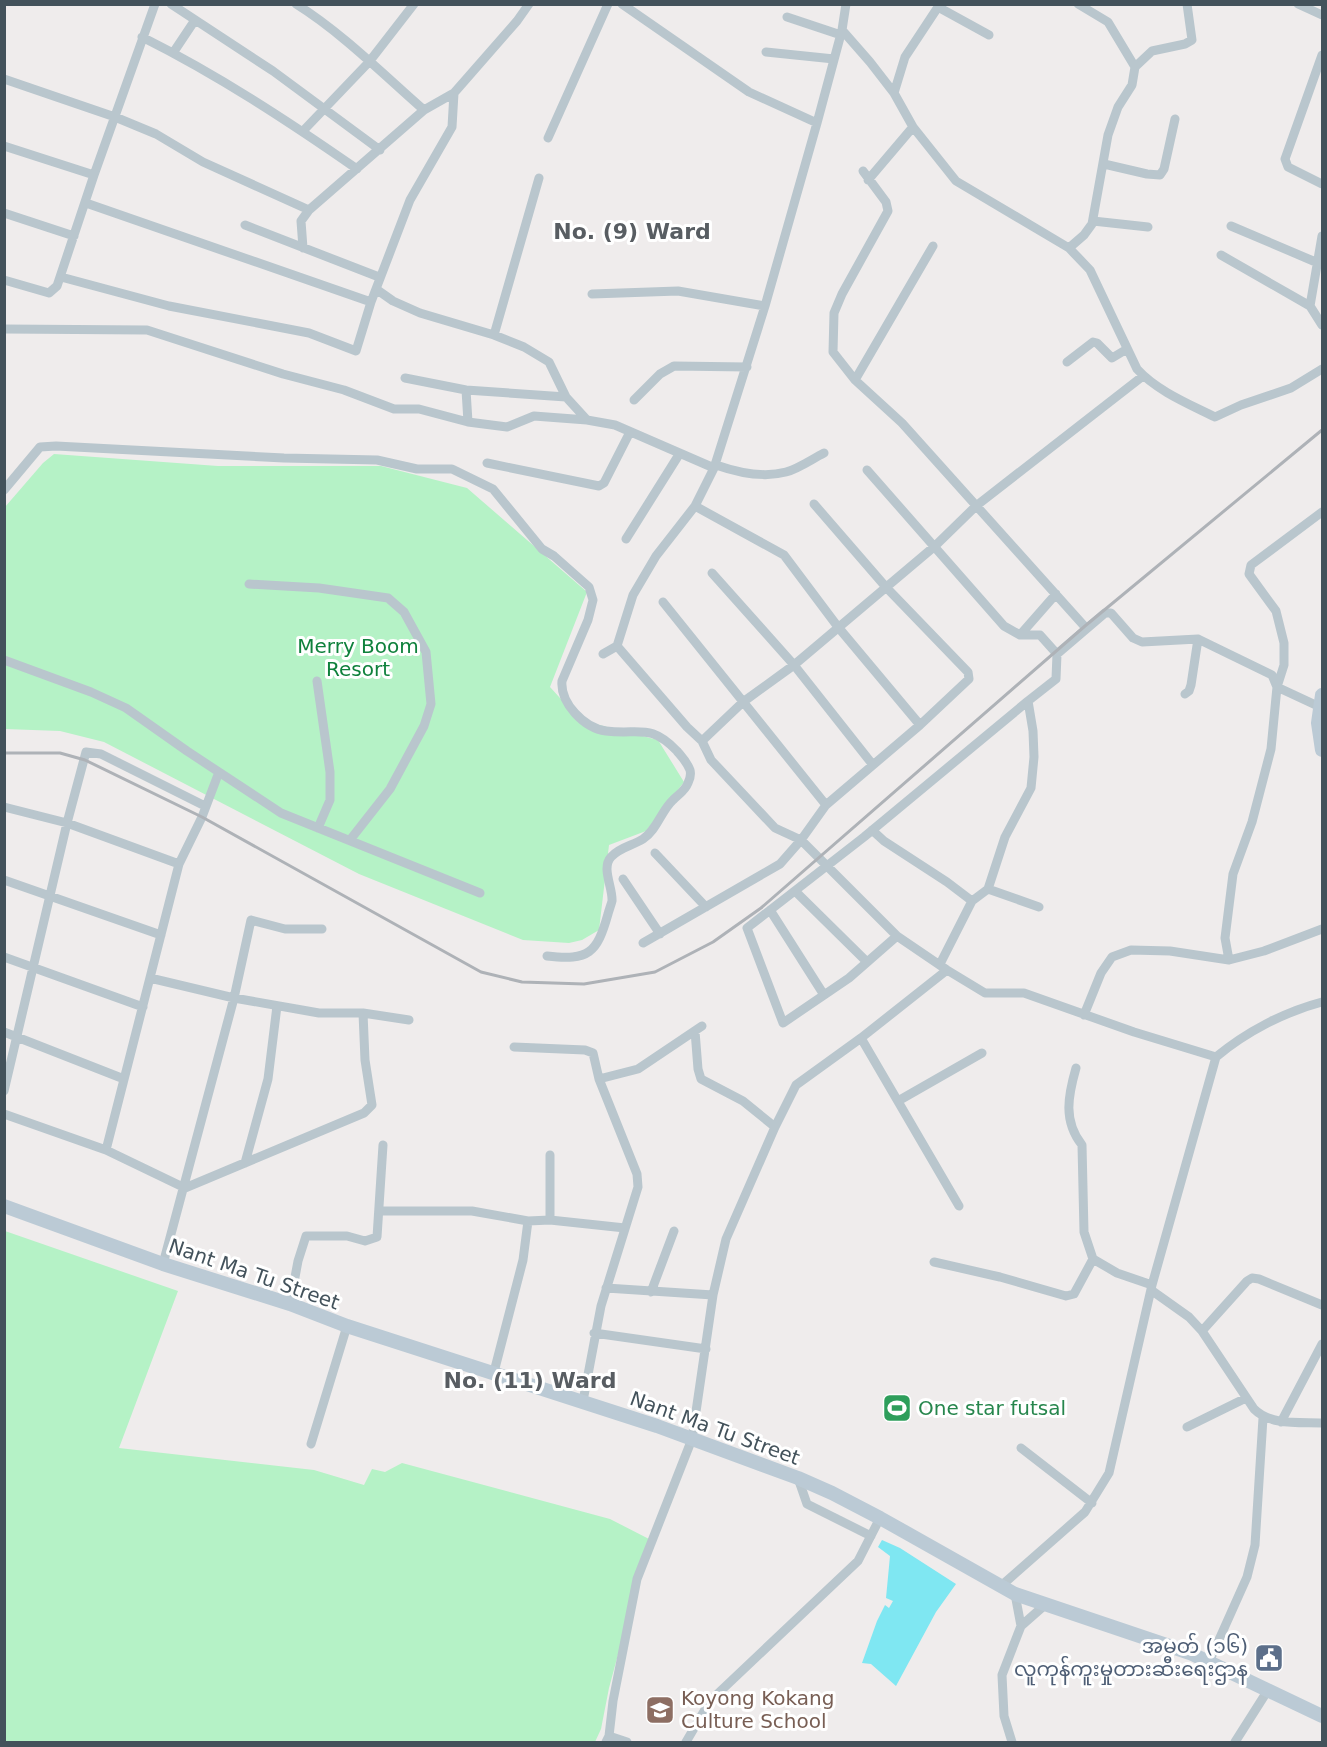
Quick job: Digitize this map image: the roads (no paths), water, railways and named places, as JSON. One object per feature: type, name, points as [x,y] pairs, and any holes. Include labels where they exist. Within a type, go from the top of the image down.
[{"type":"main road","points":[[1321,701],[1318,723],[1323,750]]},
{"type":"main road","name":"Nant Ma Tu Street","points":[[4,1206],[163,1264],[290,1304],[347,1326],[583,1401],[798,1478],[880,1518],[1015,1594],[1170,1646],[1323,1716]]},
{"type":"street","points":[[4,280],[49,293],[57,286],[155,4]]},
{"type":"street","points":[[171,4],[273,70],[380,150]]},
{"type":"street","points":[[297,4],[424,110]]},
{"type":"street","points":[[303,131],[369,62],[414,4]]},
{"type":"street","points":[[303,248],[301,221],[309,210],[424,110],[454,93],[529,4]]},
{"type":"street","points":[[548,138],[559,109],[608,4]]},
{"type":"street","points":[[622,4],[749,92],[817,123]]},
{"type":"street","points":[[603,654],[618,646],[633,595],[656,556],[695,506],[715,466],[747,367],[817,123],[846,4]]},
{"type":"street","points":[[1078,4],[1108,22],[1135,67]]},
{"type":"street","points":[[1069,248],[1084,235],[1093,221],[1113,120],[1132,85],[1135,67],[1152,51],[1185,44],[1192,40],[1187,4]]},
{"type":"street","points":[[1298,4],[1323,15]]},
{"type":"street","points":[[894,93],[905,57],[939,6],[989,35]]},
{"type":"street","points":[[787,17],[841,32],[870,62],[894,93],[913,127],[956,181],[1069,248],[1090,270],[1127,349],[1143,376],[1181,400],[1215,417],[1241,405],[1291,388],[1323,369]]},
{"type":"street","points":[[173,53],[195,20]]},
{"type":"street","points":[[142,37],[254,99],[357,169]]},
{"type":"street","points":[[765,52],[834,59]]},
{"type":"street","points":[[1323,55],[1285,159],[1288,167],[1323,184]]},
{"type":"street","points":[[4,79],[115,117],[156,134],[203,162],[309,210]]},
{"type":"street","points":[[61,277],[169,306],[309,333],[356,351],[370,302],[410,200],[452,127],[454,93]]},
{"type":"street","points":[[1104,164],[1160,175],[1164,169],[1175,119]]},
{"type":"street","points":[[913,127],[865,176],[886,202],[888,211],[842,294],[834,313],[833,352],[855,380],[902,423],[1086,628]]},
{"type":"street","points":[[4,146],[94,175]]},
{"type":"street","points":[[494,335],[538,178]]},
{"type":"street","points":[[86,203],[370,302]]},
{"type":"street","points":[[4,213],[74,236]]},
{"type":"street","points":[[1093,221],[1148,227]]},
{"type":"street","points":[[245,225],[379,277]]},
{"type":"street","points":[[1231,226],[1318,263]]},
{"type":"street","points":[[1310,306],[1323,236]]},
{"type":"street","points":[[855,380],[933,246]]},
{"type":"street","points":[[1221,255],[1310,306],[1323,326]]},
{"type":"street","points":[[376,289],[393,301],[420,312],[494,335],[524,347],[549,362],[566,398],[587,420]]},
{"type":"street","points":[[592,294],[678,291],[765,306]]},
{"type":"street","points":[[4,329],[147,330],[283,374],[344,390],[394,409],[419,409],[468,422],[507,427],[534,416],[587,420],[615,425],[680,453],[733,471],[772,474],[786,472],[824,453]]},
{"type":"street","points":[[1067,362],[1093,342],[1097,343],[1112,358],[1127,349]]},
{"type":"street","points":[[634,400],[660,374],[674,366],[747,367]]},
{"type":"street","points":[[702,741],[743,702],[794,665],[934,546],[976,506],[1143,376]]},
{"type":"street","points":[[405,378],[466,390],[566,398]]},
{"type":"street","points":[[466,390],[468,422]]},
{"type":"street","points":[[487,463],[599,486],[604,483],[630,432]]},
{"type":"street","points":[[4,490],[40,447],[56,446],[273,458],[377,460],[417,469],[452,469],[493,489],[542,549],[554,556],[589,587],[592,600],[588,620],[562,681],[561,690],[568,706],[593,726],[604,731],[642,732],[660,736],[684,759],[691,773],[683,792],[672,801],[651,832],[609,858],[612,900],[600,939],[592,951],[573,957],[548,956]]},
{"type":"street","points":[[626,539],[680,453]]},
{"type":"street","points":[[867,470],[1004,626],[1020,635],[1040,635],[1057,654],[1056,680],[827,866],[747,927],[783,1023],[849,978],[897,936]]},
{"type":"street","points":[[643,943],[780,864],[801,840],[826,805],[969,680],[968,672],[885,586],[814,504]]},
{"type":"street","points":[[695,506],[784,555],[838,627],[920,725]]},
{"type":"street","points":[[1229,960],[1225,938],[1233,874],[1252,822],[1271,749],[1277,687],[1284,665],[1284,643],[1276,611],[1249,574],[1251,565],[1323,512]]},
{"type":"street","points":[[712,573],[794,665],[873,765]]},
{"type":"street","points":[[249,584],[319,588],[388,598],[404,612],[426,652],[431,704],[424,726],[390,789],[350,840]]},
{"type":"street","points":[[1020,635],[1056,594]]},
{"type":"street","points":[[663,602],[826,805]]},
{"type":"street","points":[[1057,654],[1105,613],[1111,614],[1133,638],[1142,642],[1198,639],[1272,675],[1277,687],[1321,701]]},
{"type":"street","points":[[1185,694],[1191,685],[1198,639]]},
{"type":"street","points":[[618,646],[687,727],[702,741],[711,759],[775,828],[801,840],[897,936],[986,993],[1024,993],[1134,1032],[1216,1057]]},
{"type":"street","points":[[4,660],[91,692],[126,708],[281,813],[480,893]]},
{"type":"street","points":[[317,681],[330,772],[330,800],[318,828]]},
{"type":"street","points":[[627,1743],[607,1739],[613,1701],[637,1579],[692,1439],[713,1296],[726,1239],[796,1085],[861,1038],[944,967],[972,901],[988,889],[1005,837],[1031,788],[1034,757],[1028,701]]},
{"type":"street","points":[[4,1091],[86,752],[101,754],[205,806]]},
{"type":"street","points":[[106,1150],[179,864],[219,772]]},
{"type":"street","points":[[4,807],[68,823],[179,864]]},
{"type":"street","points":[[872,830],[884,841],[939,876],[972,901]]},
{"type":"street","points":[[655,853],[706,906]]},
{"type":"street","points":[[623,879],[660,934]]},
{"type":"street","points":[[4,880],[161,935]]},
{"type":"street","points":[[988,889],[1040,907]]},
{"type":"street","points":[[795,891],[867,962]]},
{"type":"street","points":[[770,910],[824,995]]},
{"type":"street","points":[[163,1264],[234,998],[251,920],[285,929],[322,929]]},
{"type":"street","points":[[1084,1015],[1101,973],[1112,957],[1131,950],[1170,951],[1229,960],[1264,951],[1323,928]]},
{"type":"street","points":[[4,957],[143,1006]]},
{"type":"street","points":[[150,978],[234,998],[319,1013],[363,1013],[409,1020]]},
{"type":"street","points":[[1001,1586],[1085,1512],[1109,1473],[1152,1288],[1216,1057],[1237,1039],[1304,1007],[1323,1002]]},
{"type":"street","points":[[245,1163],[268,1079],[277,1006]]},
{"type":"street","points":[[4,1114],[106,1150],[185,1188],[364,1113],[370,1108],[372,1105],[365,1060],[363,1013]]},
{"type":"street","points":[[599,1079],[638,1069],[698,1028],[698,1069],[701,1079],[743,1101],[775,1128]]},
{"type":"street","points":[[4,1032],[124,1079]]},
{"type":"street","points":[[861,1038],[959,1206]]},
{"type":"street","points":[[514,1047],[585,1050],[593,1053],[599,1079],[637,1174],[638,1187],[594,1333],[583,1401]]},
{"type":"street","points":[[898,1101],[982,1053]]},
{"type":"street","points":[[1076,1068],[1069,1092],[1069,1124],[1074,1136],[1082,1145],[1084,1232],[1093,1259],[1117,1274],[1152,1288],[1189,1317],[1202,1331],[1246,1398],[1263,1418],[1281,1422],[1323,1423]]},
{"type":"street","points":[[290,1304],[298,1261],[306,1236],[347,1236],[365,1241],[377,1237],[383,1145]]},
{"type":"street","points":[[550,1155],[550,1220]]},
{"type":"street","points":[[380,1211],[472,1211],[528,1221],[550,1220],[625,1228]]},
{"type":"street","points":[[494,1372],[524,1260],[528,1221]]},
{"type":"street","points":[[651,1292],[674,1231]]},
{"type":"street","points":[[934,1263],[1000,1276],[1066,1296],[1074,1294],[1093,1259]]},
{"type":"street","points":[[1202,1331],[1252,1278],[1260,1279],[1323,1305]]},
{"type":"street","points":[[606,1287],[713,1296]]},
{"type":"street","points":[[311,1443],[347,1326]]},
{"type":"street","points":[[594,1333],[706,1349]]},
{"type":"street","points":[[1281,1422],[1323,1344]]},
{"type":"street","points":[[1187,1427],[1246,1398]]},
{"type":"street","points":[[1209,1662],[1247,1577],[1255,1545],[1263,1418]]},
{"type":"street","points":[[1021,1448],[1092,1503]]},
{"type":"street","points":[[798,1478],[807,1504],[871,1536]]},
{"type":"street","points":[[686,1743],[710,1701],[858,1561],[880,1518]]},
{"type":"street","points":[[1015,1594],[1021,1626]]},
{"type":"street","points":[[1012,1743],[1004,1716],[1002,1675],[1021,1626],[1046,1604]]},
{"type":"street","points":[[1235,1743],[1268,1689]]},
{"type":"water","points":[[882,1540],[900,1548],[956,1584],[936,1612],[896,1686],[871,1664],[862,1663],[885,1605],[889,1608],[893,1601],[886,1598],[890,1556],[878,1547]]},
{"type":"railway","points":[[4,753],[60,753],[85,760],[202,817],[481,972],[522,982],[584,984],[655,972],[713,942],[761,908],[1085,626],[1322,430]]},
{"type":"place","name":"One star futsal","points":[[897,1408]]},
{"type":"place","name":"အမှတ် (၁၆) လူကုန်ကူးမှုတားဆီးရေးဌာန","points":[[1269,1658]]},
{"type":"place","name":"Koyong Kokang Culture School","points":[[660,1710]]},
{"type":"district","name":"No. (9) Ward","points":[[632,231]]},
{"type":"district","name":"No. (11) Ward","points":[[530,1380]]},
{"type":"park label","name":"Merry Boom Resort","points":[[358,658]]}]
